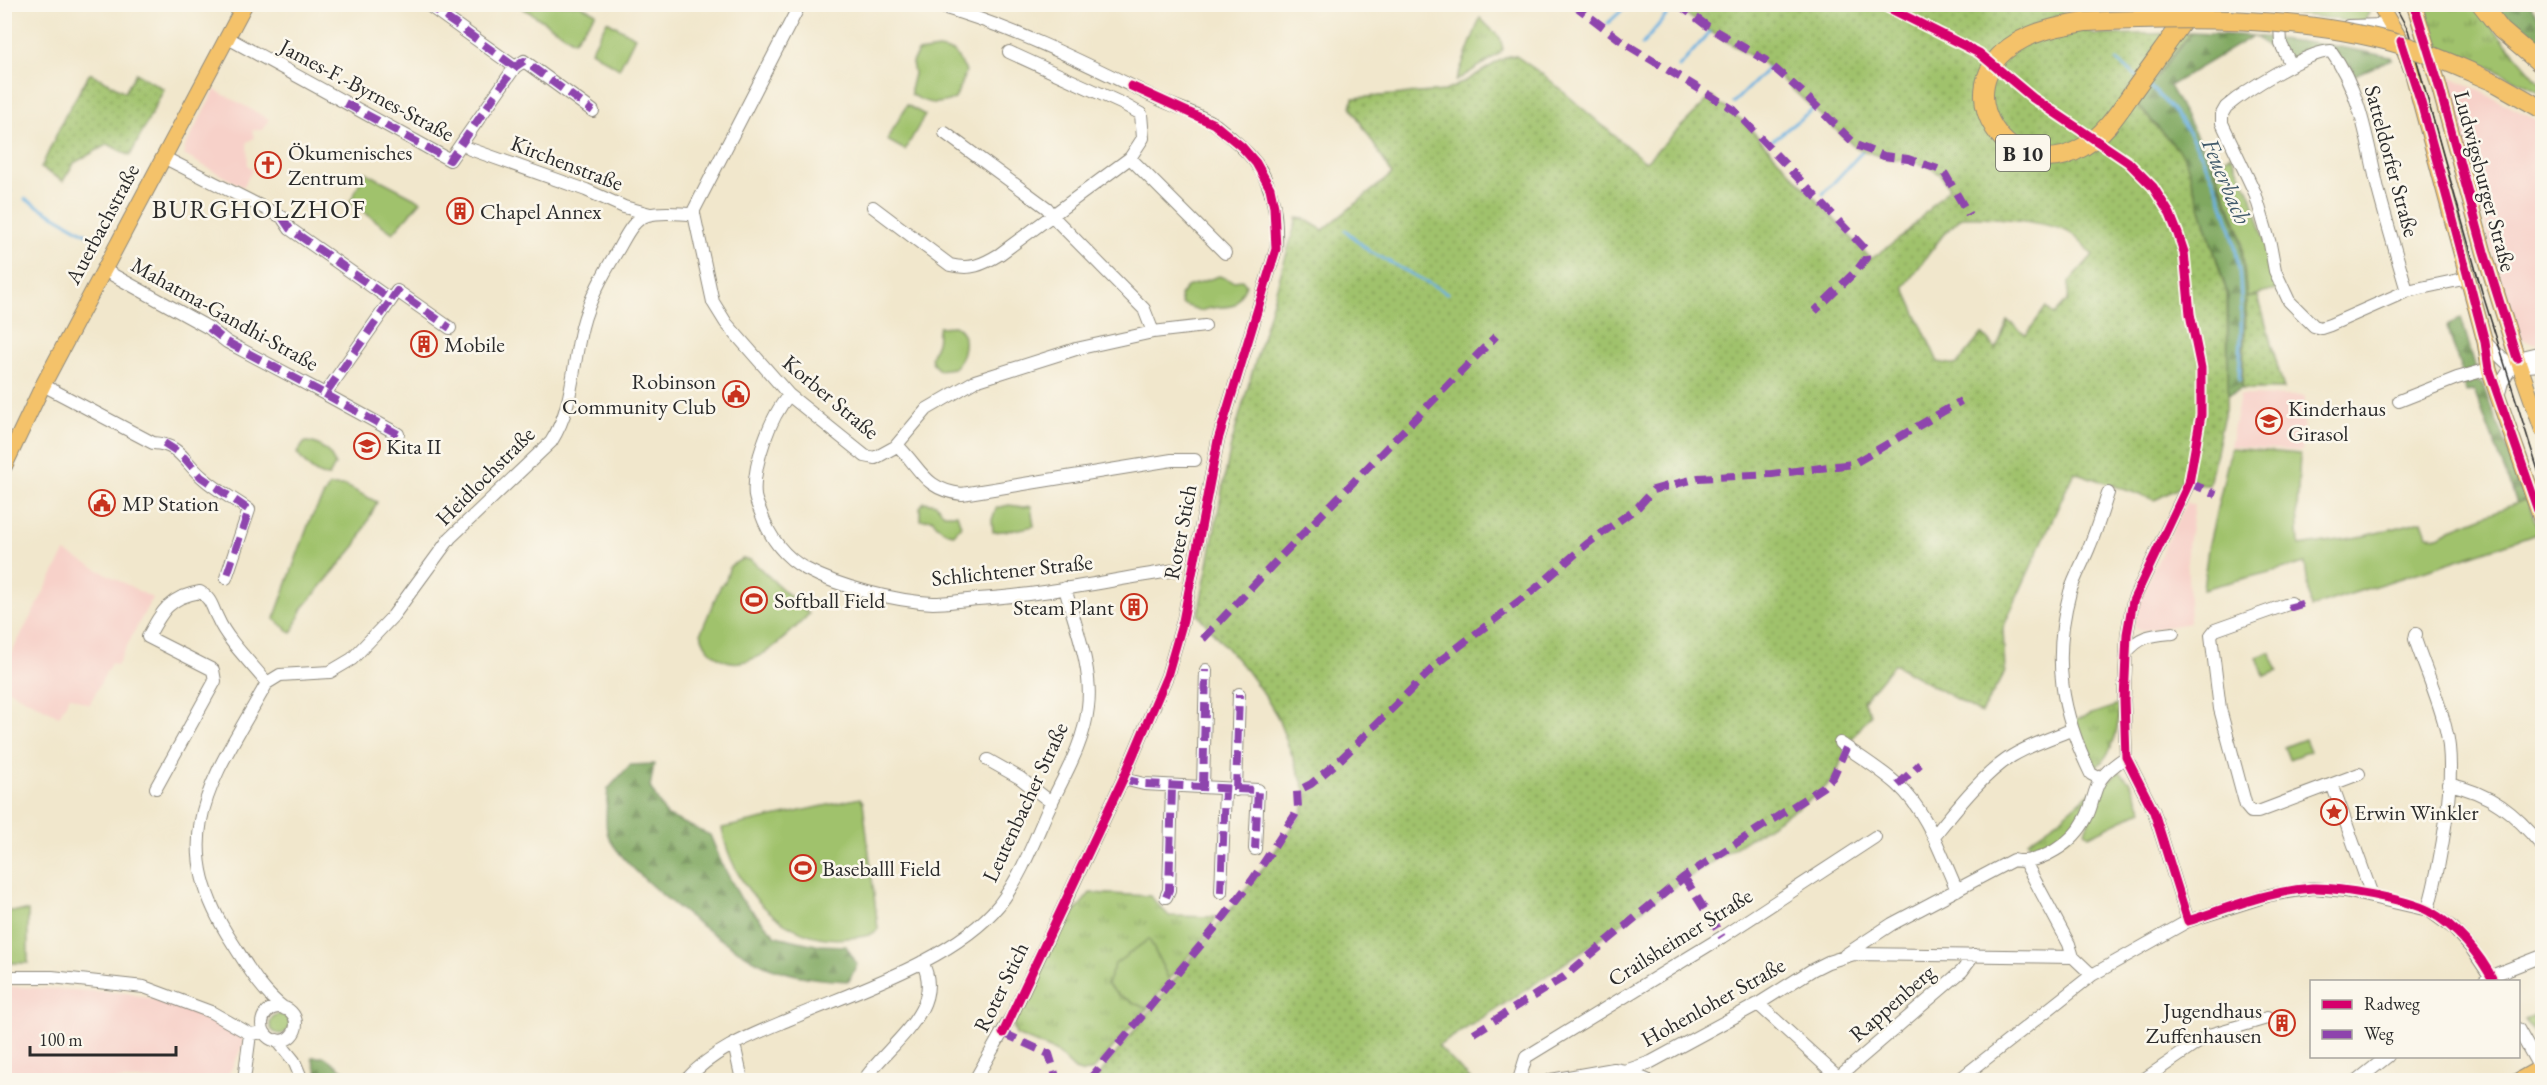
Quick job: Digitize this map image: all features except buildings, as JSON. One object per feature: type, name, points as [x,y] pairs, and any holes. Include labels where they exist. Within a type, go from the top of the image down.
[{"type":"highway","name":"B 10","points":[[2195,4],[2188,14],[2182,24],[2169,43],[2112,121],[2084,147],[2062,156],[2035,157],[2012,147],[1994,129],[1985,107],[1984,90],[1988,74],[1997,59],[2016,42],[2055,28],[2086,22],[2127,20],[2182,21],[2193,21],[2226,21],[2330,31],[2372,38],[2423,52],[2496,83],[2542,109]]},
{"type":"highway","points":[[2481,4],[2501,30],[2542,65]]},
{"type":"main road","name":"Auerbachstraße","points":[[4,467],[43,385],[245,4]]},
{"type":"main road","name":"Ludwigsburger Straße","points":[[2378,4],[2394,28],[2420,99],[2485,342],[2489,369],[2542,522]]},
{"type":"main road","name":"Ludwigsburger Straße","points":[[2414,4],[2429,50],[2516,364],[2542,429]]},
{"type":"main road","points":[[2519,1080],[2541,1067]]},
{"type":"street","points":[[427,4],[515,67],[524,62],[593,111]]},
{"type":"street","name":"Roter Stich","points":[[932,4],[957,11],[1077,59],[1214,124],[1242,147],[1256,163],[1270,188],[1276,225],[1276,249],[1218,440],[1180,634],[1167,676],[1123,779],[1003,1033],[975,1080]]},
{"type":"street","points":[[2367,26],[2374,17],[2378,4]]},
{"type":"street","points":[[650,214],[694,214],[694,210],[799,6]]},
{"type":"street","points":[[2291,65],[2281,44],[2280,23],[2384,25],[2394,28]]},
{"type":"street","name":"James-F.-Byrnes-Straße","points":[[228,38],[450,160],[515,67]]},
{"type":"street","name":"Satteldorfer Straße","points":[[2320,51],[2331,51],[2344,69],[2358,102],[2393,246],[2407,291],[2321,328],[2314,326],[2289,301],[2275,271],[2271,244],[2255,193],[2222,123],[2222,114],[2229,104],[2291,65],[2320,51]]},
{"type":"street","points":[[873,207],[950,265],[964,268],[980,266],[1130,158],[1143,138],[1141,114],[1009,52]]},
{"type":"street","points":[[945,134],[1033,197],[1053,215],[1144,309],[1154,332]]},
{"type":"street","name":"Kirchenstraße","points":[[470,149],[586,190],[624,207],[650,214]]},
{"type":"street","points":[[163,157],[282,218],[290,229],[391,300],[398,291],[450,328]]},
{"type":"street","points":[[1130,158],[1225,253]]},
{"type":"street","name":"Heidlochstraße","points":[[267,683],[280,675],[330,672],[352,659],[393,616],[450,538],[551,442],[561,426],[569,398],[581,329],[593,295],[629,231],[639,219],[650,214]]},
{"type":"street","name":"Korber Straße","points":[[694,214],[712,302],[726,323],[789,395],[870,458],[882,455],[897,444],[927,409],[975,381],[1076,349],[1154,332],[1205,326]]},
{"type":"street","name":"Mahatma-Gandhi-Straße","points":[[104,270],[210,328],[227,342],[398,434]]},
{"type":"street","points":[[2407,291],[2468,278]]},
{"type":"street","name":"Mahatma-Gandhi-Straße","points":[[326,394],[391,300]]},
{"type":"street","points":[[2485,342],[2516,364],[2542,365]]},
{"type":"street","points":[[2498,397],[2502,382],[2516,364],[2542,352]]},
{"type":"street","points":[[2399,400],[2457,378],[2489,369]]},
{"type":"street","points":[[43,385],[153,443],[164,443],[181,454],[201,477],[249,510],[225,562],[226,578]]},
{"type":"street","name":"Schlichtener Straße","points":[[789,395],[778,408],[759,458],[755,475],[755,498],[769,533],[779,546],[805,568],[873,592],[934,603],[1001,597],[1176,570]]},
{"type":"street","name":"Korber Straße","points":[[897,444],[930,483],[944,492],[962,494],[1172,460],[1195,460]]},
{"type":"street","points":[[2187,921],[2158,823],[2126,757],[2126,653],[2133,600],[2189,483]]},
{"type":"street","points":[[2101,779],[2091,774],[2071,730],[2062,697],[2060,647],[2061,628],[2071,590],[2091,543],[2108,493]]},
{"type":"street","name":"Leutenbacher Straße","points":[[686,1080],[714,1055],[734,1044],[922,962],[965,937],[985,921],[999,904],[1017,877],[1052,803],[1082,736],[1089,706],[1087,671],[1065,588]]},
{"type":"street","points":[[156,788],[215,681],[213,670],[148,637],[162,611],[184,596],[200,592],[208,597],[228,636],[267,683],[207,793],[200,818],[198,849],[201,875],[208,901],[262,989],[296,1021],[294,1061]]},
{"type":"street","points":[[2291,603],[2215,630],[2211,634],[2220,709],[2246,806],[2251,812],[2258,812],[2359,774]]},
{"type":"street","points":[[2126,653],[2136,642],[2148,635],[2173,633]]},
{"type":"street","points":[[2416,633],[2415,639],[2446,729],[2450,766],[2438,875],[2428,910]]},
{"type":"street","points":[[1203,787],[1206,670]]},
{"type":"street","points":[[1221,892],[1239,694]]},
{"type":"street","points":[[1934,836],[1998,767],[2012,756],[2071,730]]},
{"type":"street","points":[[1840,743],[1898,785],[1919,811],[1934,836],[1957,890]]},
{"type":"street","points":[[1842,957],[1884,930],[2013,860],[2025,862],[2058,848],[2077,833],[2092,807],[2101,779],[2126,757]]},
{"type":"street","points":[[988,760],[1020,778],[1052,803]]},
{"type":"street","points":[[1123,779],[1172,787],[1258,790],[1255,849]]},
{"type":"street","points":[[2332,784],[2372,895]]},
{"type":"street","points":[[2448,784],[2472,789],[2492,800],[2521,821],[2542,846]]},
{"type":"street","points":[[1166,897],[1169,890],[1172,787]]},
{"type":"street","name":"Crailsheimer Straße","points":[[1519,1080],[1526,1057],[1722,937],[1875,837]]},
{"type":"street","points":[[2025,862],[2069,944],[2073,957],[2092,975]]},
{"type":"street","points":[[1959,1080],[2092,975],[2187,921],[2270,895],[2313,888],[2372,895],[2428,910],[2453,928],[2472,949],[2490,980],[2542,956]]},
{"type":"street","points":[[1884,930],[1885,943],[1893,955]]},
{"type":"street","name":"Hohenloher Straße","points":[[1551,1080],[1614,1069],[1625,1071],[1651,1062],[1758,1004],[1812,970],[1842,957],[1864,953],[2073,957]]},
{"type":"street","name":"Rappenberg","points":[[1836,1079],[1962,971],[1974,955]]},
{"type":"street","points":[[864,1080],[915,1020],[926,1002],[929,981],[922,962]]},
{"type":"street","points":[[4,977],[52,976],[144,987],[188,1002],[236,1024],[250,1034]]},
{"type":"street","points":[[262,989],[267,1029],[294,1061],[302,1080]]},
{"type":"street","points":[[1758,1004],[1836,1079]]},
{"type":"street","points":[[248,1055],[267,1029],[277,1008],[285,1009]]},
{"type":"street","points":[[2143,1080],[2209,1035],[2267,1018]]},
{"type":"street","points":[[236,1024],[267,1029],[287,1039],[294,1032]]},
{"type":"street","points":[[250,1034],[267,1029]]},
{"type":"street","points":[[2520,1032],[2541,1067]]},
{"type":"street","points":[[244,1080],[250,1034]]},
{"type":"street","points":[[734,1044],[742,1080]]},
{"type":"street","points":[[2358,1080],[2386,1058]]},
{"type":"street","points":[[1625,1071],[1647,1080]]},
{"type":"shaded area","points":[[2444,73],[2542,123],[2542,344],[2522,339],[2498,271]]},
{"type":"shaded area","points":[[215,90],[269,119],[262,130],[252,130],[254,138],[247,142],[248,166],[253,169],[243,187],[184,155],[184,149]]},
{"type":"shaded area","name":"Kinderhaus Girasol","points":[[2240,395],[2305,396],[2302,451],[2230,446]]},
{"type":"shaded area","points":[[2188,499],[2187,503],[2194,505],[2187,552],[2190,623],[2141,631],[2135,628],[2133,623],[2138,601]]},
{"type":"shaded area","points":[[65,552],[152,598],[117,665],[111,663],[89,705],[70,696],[59,716],[5,688],[4,667]]},
{"type":"shaded area","points":[[4,986],[127,993],[174,1004],[240,1032],[244,1043],[226,1080],[5,1080]]},
{"type":"green space","points":[[2217,4],[2366,5],[2369,13],[2365,20],[2356,22]]},
{"type":"green space","points":[[518,5],[580,5],[596,13],[574,41]]},
{"type":"green space","points":[[1674,5],[2054,5],[2094,35],[2190,33],[2135,103],[2185,158],[2227,294],[2228,395],[2209,485],[2186,484],[2155,500],[2074,472],[2003,628],[2005,672],[1981,713],[1894,664],[1863,701],[1871,714],[1848,744],[1834,779],[1817,795],[1680,883],[1526,990],[1438,1046],[1471,1080],[1095,1080],[1260,872],[1301,815],[1308,797],[1277,716],[1265,696],[1246,670],[1198,615],[1231,445],[1297,218],[1304,219],[1323,230],[1392,174],[1351,107],[1353,98],[1445,91],[1509,56],[1516,56],[1545,76],[1645,162],[1711,97],[1744,122],[1871,259],[1903,236],[1949,188],[1941,175],[1929,167],[1909,160],[1888,159],[1856,148],[1766,65],[1706,29]],"holes":[[[1962,217],[2019,220],[2064,230],[2076,237],[2093,255],[2069,282],[2068,300],[2054,315],[2046,307],[2026,335],[2008,321],[1996,349],[1982,334],[1956,365],[1938,362],[1904,287],[1943,235]]]},
{"type":"green space","points":[[2423,5],[2473,5],[2542,85],[2542,93],[2475,60],[2436,46]]},
{"type":"green space","points":[[2492,5],[2529,5],[2542,20],[2542,54],[2503,18]]},
{"type":"green space","points":[[1480,18],[1500,38],[1503,49],[1499,54],[1456,81]]},
{"type":"green space","points":[[607,21],[635,37],[619,69],[591,51]]},
{"type":"green space","points":[[2191,33],[2253,36],[2169,86],[2213,166],[2240,236],[2246,298],[2241,389],[2228,395],[2228,295],[2185,158],[2136,103]]},
{"type":"green space","points":[[2255,36],[2335,46],[2392,59],[2351,77],[2331,50],[2289,65]]},
{"type":"green space","points":[[938,49],[954,52],[966,71],[955,99],[932,103],[911,94],[914,74],[912,62],[918,52]]},
{"type":"green space","points":[[90,73],[125,92],[136,73],[164,89],[130,156],[108,144],[74,163],[63,181],[41,168],[65,116]]},
{"type":"green space","points":[[907,105],[925,115],[905,150],[887,140]]},
{"type":"green space","points":[[2231,155],[2251,195],[2276,290],[2247,297],[2241,235],[2214,165]]},
{"type":"green space","points":[[365,172],[421,201],[393,233],[350,202]]},
{"type":"green space","points":[[1219,276],[1233,281],[1242,280],[1246,285],[1235,305],[1201,311],[1182,304],[1180,296],[1187,287]]},
{"type":"green space","points":[[2258,296],[2284,389],[2242,389],[2247,298]]},
{"type":"green space","points":[[2461,317],[2476,369],[2462,373],[2447,326]]},
{"type":"green space","points":[[954,326],[963,334],[964,346],[961,358],[954,368],[939,370],[931,359],[938,340],[938,329]]},
{"type":"green space","points":[[2474,380],[2482,383],[2527,499],[2517,503],[2474,390],[2466,392],[2463,384]]},
{"type":"green space","points":[[305,442],[315,443],[331,456],[335,465],[329,476],[315,472],[297,453]]},
{"type":"green space","points":[[2231,448],[2300,454],[2297,510],[2299,546],[2365,536],[2422,521],[2427,535],[2439,536],[2451,529],[2527,499],[2539,532],[2311,607],[2305,563],[2203,589],[2208,548]]},
{"type":"green space","points":[[329,486],[346,486],[377,502],[356,545],[303,608],[292,633],[274,619],[310,520]]},
{"type":"green space","points":[[924,502],[936,504],[944,514],[957,514],[961,526],[954,534],[944,531],[932,519],[920,520],[920,507]]},
{"type":"green space","points":[[1009,505],[1031,506],[1034,526],[993,532],[992,520],[996,508]]},
{"type":"green space","name":"Softball Field","points":[[742,559],[751,560],[809,614],[766,652],[753,659],[740,662],[727,661],[710,650],[701,632],[721,585],[725,582],[730,566]]},
{"type":"green space","points":[[2270,652],[2278,671],[2264,676],[2257,657]]},
{"type":"green space","points":[[2121,704],[2111,749],[2101,763],[2094,768],[2074,720]]},
{"type":"green space","points":[[2305,739],[2310,751],[2289,759],[2284,747]]},
{"type":"green space","points":[[654,764],[650,787],[666,815],[710,835],[722,864],[741,899],[776,936],[816,945],[846,946],[857,964],[849,981],[799,976],[752,959],[680,909],[633,868],[617,850],[608,835],[606,819],[608,789],[630,765]]},
{"type":"green space","points":[[2119,771],[2130,782],[2143,810],[2089,836],[2085,831],[2100,789]]},
{"type":"green space","points":[[2091,792],[2071,836],[2036,855],[2028,841],[2061,818]]},
{"type":"green space","name":"Baseballl Field","points":[[860,798],[863,802],[878,929],[872,934],[860,937],[825,938],[803,932],[783,922],[765,908],[749,890],[727,850],[722,828]]},
{"type":"green space","points":[[1090,893],[1150,896],[1169,916],[1216,917],[1207,934],[1169,980],[1149,940],[1138,948],[1118,995],[1147,1009],[1093,1070],[1084,1073],[1075,1070],[1055,1051],[1016,1035],[1013,1024],[1052,940]]},
{"type":"green space","points":[[5,911],[28,911],[28,963],[5,963]]},
{"type":"green space","points":[[1149,939],[1169,980],[1147,1009],[1118,995],[1107,984],[1115,964]]},
{"type":"green space","points":[[2542,1012],[2542,1046],[2525,1019]]},
{"type":"green space","points":[[280,1014],[287,1017],[290,1024],[287,1031],[280,1034],[273,1031],[270,1024],[273,1017]]},
{"type":"green space","points":[[312,1057],[325,1057],[356,1080],[320,1080]]},
{"type":"waterway","points":[[1608,23],[1629,4]]},
{"type":"waterway","points":[[1642,45],[1674,6]]},
{"type":"waterway","points":[[1679,67],[1710,32]]},
{"type":"waterway","name":"Feuerbach","points":[[2117,61],[2136,76]]},
{"type":"waterway","points":[[1733,103],[1768,68]]},
{"type":"waterway","name":"Feuerbach","points":[[2146,84],[2164,101],[2195,144],[2219,194],[2228,220],[2235,246],[2240,284],[2239,380]]},
{"type":"waterway","points":[[1773,140],[1813,109]]},
{"type":"waterway","points":[[1823,194],[1862,152]]},
{"type":"waterway","points":[[4,188],[10,191]]},
{"type":"waterway","points":[[25,199],[90,236]]},
{"type":"waterway","points":[[1345,230],[1369,251],[1447,293]]},
{"type":"tram line","points":[[2394,4],[2408,30],[2482,292],[2542,483]]},
{"type":"railway","points":[[2539,4],[2542,8]]},
{"type":"marked path","points":[[427,4],[515,67]]},
{"type":"marked path","points":[[1573,4],[1627,45],[1734,110],[1865,249],[1866,258],[1858,269],[1815,311]]},
{"type":"marked path","points":[[1678,4],[1707,26],[1765,60],[1802,92],[1856,145],[1884,156],[1908,159],[1938,169],[1945,174],[1969,215]]},
{"type":"marked path","points":[[345,103],[450,160],[515,67],[524,61],[593,111]]},
{"type":"marked path","points":[[282,217],[290,229],[391,300],[397,291],[450,328]]},
{"type":"marked path","points":[[209,328],[227,342],[325,394],[391,300]]},
{"type":"marked path","points":[[1203,639],[1496,336]]},
{"type":"marked path","points":[[325,394],[398,434]]},
{"type":"marked path","points":[[1089,1080],[1253,879],[1295,815],[1298,808],[1297,791],[1311,784],[1340,760],[1441,660],[1535,589],[1587,544],[1638,507],[1653,490],[1698,478],[1772,474],[1853,464],[1961,401]]},
{"type":"marked path","points":[[164,443],[181,454],[201,477],[249,510],[226,578]]},
{"type":"marked path","points":[[2189,483],[2216,494]]},
{"type":"marked path","points":[[2291,603],[2292,607],[2308,602]]},
{"type":"marked path","points":[[1203,787],[1206,670]]},
{"type":"marked path","points":[[1236,790],[1239,694]]},
{"type":"marked path","points":[[1474,1033],[1564,977],[1684,877],[1823,787],[1833,777],[1846,748]]},
{"type":"marked path","points":[[1898,785],[1920,764]]},
{"type":"marked path","points":[[1123,779],[1144,784],[1258,790],[1255,849]]},
{"type":"marked path","points":[[1166,897],[1169,890],[1172,787]]},
{"type":"marked path","points":[[1221,892],[1225,790]]},
{"type":"marked path","points":[[1684,877],[1722,937]]},
{"type":"marked path","points":[[1003,1033],[1049,1054],[1057,1080]]},
{"type":"cycle path","points":[[1881,4],[1979,53],[2033,98],[2128,162],[2153,187],[2170,214],[2178,234],[2184,252],[2190,314],[2201,368],[2201,415],[2189,483],[2133,601],[2127,634],[2124,700],[2126,757],[2154,812],[2188,921],[2249,901],[2296,890],[2324,888],[2372,895],[2405,902],[2429,911],[2449,924],[2482,961],[2493,980]]},
{"type":"cycle path","points":[[2414,4],[2484,252],[2517,358]]},
{"type":"cycle path","points":[[2401,41],[2420,99],[2453,220],[2485,342],[2489,369],[2542,522]]},
{"type":"cycle path","points":[[1003,1033],[1123,779],[1167,676],[1183,621],[1218,440],[1276,249],[1274,207],[1270,188],[1256,163],[1242,147],[1214,124],[1131,86]]},
{"type":"place","name":"Ökumenisches Zentrum","points":[[268,165]]},
{"type":"place","name":"Chapel Annex","points":[[460,211]]},
{"type":"place","name":"Mobile","points":[[424,344]]},
{"type":"place","name":"Robinson Community Club","points":[[736,394]]},
{"type":"place","name":"Kinderhaus Girasol","points":[[2269,421]]},
{"type":"place","name":"Kita II","points":[[367,446]]},
{"type":"place","name":"MP Station","points":[[102,503]]},
{"type":"place","name":"Softball Field","points":[[754,600]]},
{"type":"place","name":"Steam Plant","points":[[1134,607]]},
{"type":"place","name":"Erwin Winkler","points":[[2334,812]]},
{"type":"place","name":"Baseballl Field","points":[[803,868]]},
{"type":"place","name":"Jugendhaus Zuffenhausen","points":[[2282,1023]]},
{"type":"district","name":"BURGHOLZHOF","points":[[259,209]]}]
